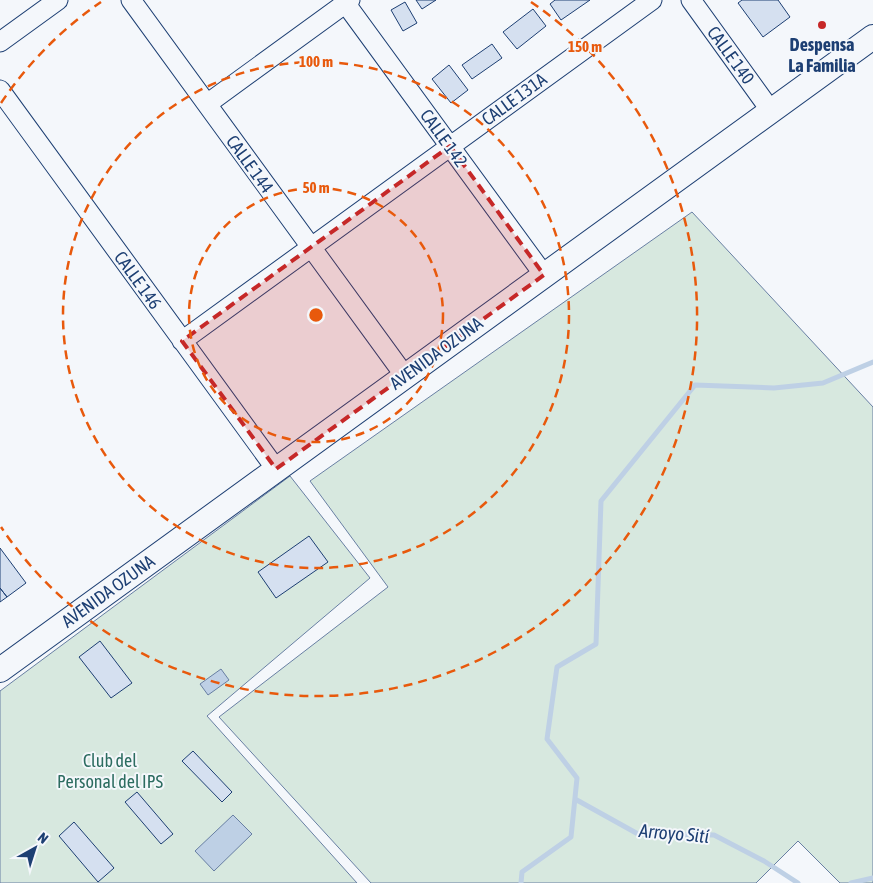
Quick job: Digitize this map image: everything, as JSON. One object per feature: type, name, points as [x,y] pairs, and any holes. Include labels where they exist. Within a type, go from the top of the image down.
[{"type":"main road","name":"AVENIDA OZUNA","points":[[0,670],[873,37]]},
{"type":"street","points":[[0,42],[58,0]]},
{"type":"street","name":"CALLE 144","points":[[131,0],[405,376]]},
{"type":"street","name":"CALLE 131A","points":[[182,341],[652,0]]},
{"type":"street","name":"CALLE 140","points":[[690,0],[771,111]]},
{"type":"street","points":[[207,104],[346,1]]},
{"type":"street","name":"CALLE 142","points":[[346,1],[544,275]]},
{"type":"street","name":"CALLE 146","points":[[0,90],[276,470]]},
{"type":"highlighted area","points":[[450,146],[544,275],[276,469],[182,341]]},
{"type":"green space","points":[[692,212],[873,407],[873,883],[840,883],[798,841],[756,883],[371,883],[219,717],[388,587],[310,481]]},
{"type":"green space","name":"Club del Personal del IPS","points":[[290,476],[370,578],[207,716],[357,883],[0,883],[0,691]]},
{"type":"water","points":[[221,669],[229,680],[208,695],[200,684]]},
{"type":"water","points":[[233,815],[252,834],[214,871],[195,851]]},
{"type":"building","points":[[416,0],[436,0],[422,9]]},
{"type":"building","points":[[555,0],[590,0],[561,20],[550,4]]},
{"type":"building","points":[[742,0],[778,0],[790,17],[763,37],[738,3]]},
{"type":"building","points":[[405,2],[417,23],[403,31],[391,10]]},
{"type":"building","points":[[533,9],[546,26],[517,49],[503,32]]},
{"type":"building","points":[[492,44],[502,58],[472,79],[462,65]]},
{"type":"building","points":[[449,65],[468,90],[451,103],[432,79]]},
{"type":"building","points":[[309,536],[328,562],[276,598],[258,572]]},
{"type":"building","points":[[0,548],[26,583],[7,597],[0,588]]},
{"type":"building","points":[[0,588],[7,597],[0,602]]},
{"type":"building","points":[[100,641],[132,683],[111,698],[79,657]]},
{"type":"building","points":[[193,751],[232,792],[222,802],[182,761]]},
{"type":"building","points":[[137,792],[173,834],[161,844],[125,802]]},
{"type":"building","points":[[74,822],[114,868],[98,882],[59,836]]},
{"type":"waterway","points":[[521,883],[522,872],[571,837],[577,778],[547,739],[557,667],[596,644],[601,501],[695,385],[774,388],[823,383],[873,362]]},
{"type":"waterway","name":"Arroyo Sití","points":[[575,799],[638,834],[714,835],[764,861],[798,883]]},
{"type":"waterway","name":"Arroyo Sití","points":[[851,883],[873,878]]},
{"type":"place","name":"Despensa La Familia","points":[[822,25]]}]
